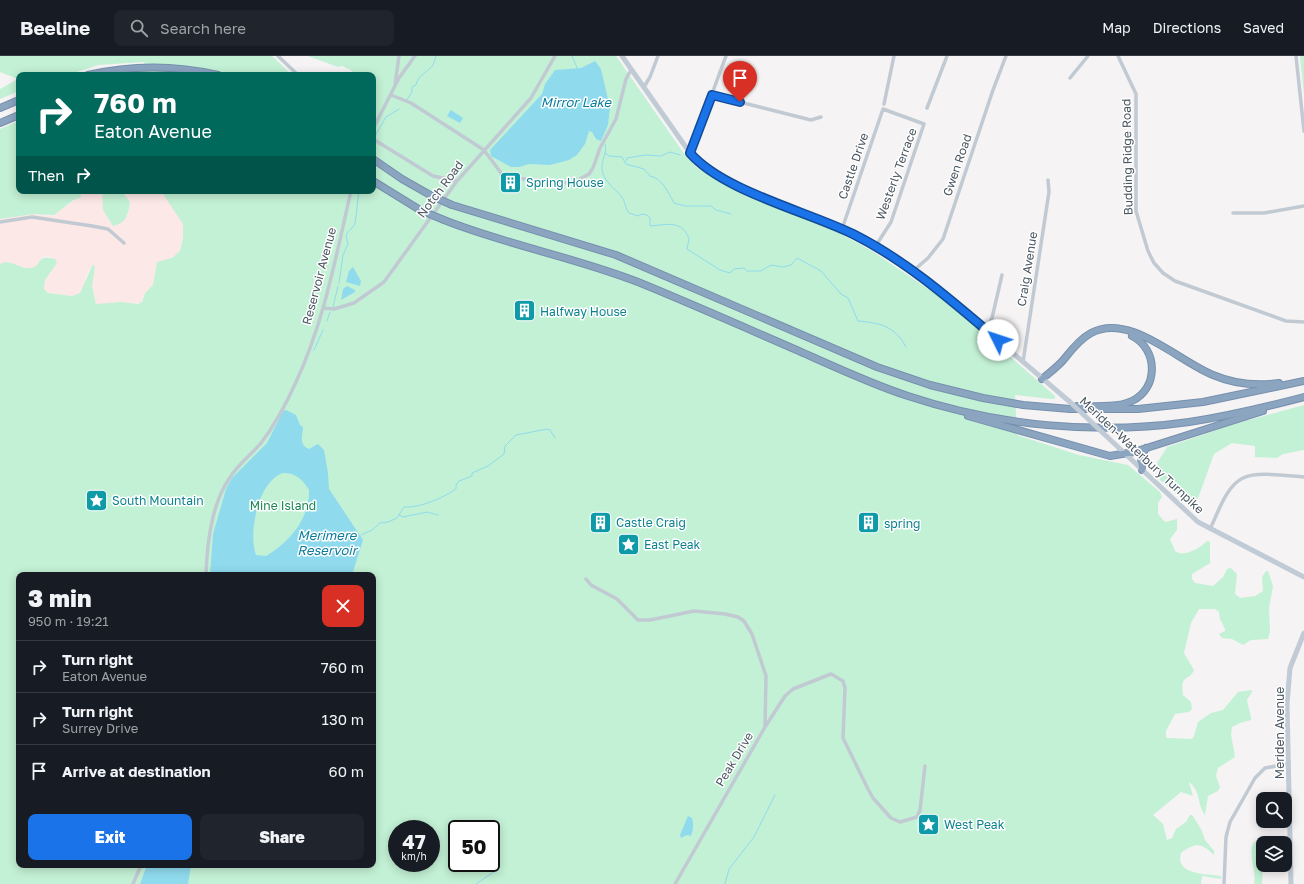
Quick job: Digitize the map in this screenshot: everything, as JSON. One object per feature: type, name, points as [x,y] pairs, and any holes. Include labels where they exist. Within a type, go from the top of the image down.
[{"type":"highway","points":[[105,72],[122,69],[159,67],[201,72]]},
{"type":"highway","points":[[0,108],[16,101]]},
{"type":"highway","points":[[0,123],[16,116]]},
{"type":"highway","points":[[376,161],[402,179],[432,196],[452,205],[592,246],[630,260],[857,358],[906,377],[983,398],[1046,408],[1112,410],[1171,407],[1222,399],[1304,380]]},
{"type":"highway","points":[[376,183],[420,210],[444,220],[620,275],[870,382],[939,405],[987,416],[1030,423],[1080,427],[1121,427],[1162,425],[1206,419],[1304,397]]},
{"type":"highway","points":[[1066,357],[1068,352],[1091,333],[1103,328],[1116,327],[1131,331],[1202,370],[1227,380],[1264,384],[1304,380]]},
{"type":"highway","points":[[1042,379],[1066,357],[1093,336],[1109,331],[1122,332],[1134,336],[1144,345],[1152,359],[1152,374],[1144,391],[1130,402],[1046,408]]},
{"type":"highway","points":[[939,405],[952,412],[1104,456],[1126,454],[1294,402],[1304,397]]},
{"type":"highway","points":[[1142,470],[1141,457],[1146,448]]},
{"type":"main road","name":"Meriden-Waterbury Turnpike","points":[[622,56],[690,153],[705,168],[735,183],[842,229],[875,247],[913,271],[986,330],[1070,402],[1189,514],[1210,529],[1304,577]]},
{"type":"main road","name":"Meriden Avenue","points":[[1291,884],[1287,704],[1290,668],[1304,633]]},
{"type":"street","points":[[278,56],[295,72]]},
{"type":"street","points":[[395,87],[399,56]]},
{"type":"street","points":[[376,123],[403,71],[415,56]]},
{"type":"street","name":"Notch Road","points":[[323,308],[334,309],[354,303],[384,282],[457,180],[531,98],[555,56]]},
{"type":"street","points":[[644,87],[650,77],[658,56]]},
{"type":"street","points":[[690,153],[726,56]]},
{"type":"street","points":[[884,104],[894,56]]},
{"type":"street","points":[[927,108],[947,56]]},
{"type":"street","name":"Gwen Road","points":[[913,271],[928,258],[943,239],[993,90],[1006,56]]},
{"type":"street","points":[[1070,78],[1088,56]]},
{"type":"street","name":"Budding Ridge Road","points":[[1118,56],[1136,94],[1136,211],[1148,251],[1154,263],[1163,273],[1181,284],[1286,321],[1304,322]]},
{"type":"street","points":[[1296,56],[1304,131]]},
{"type":"street","points":[[391,95],[411,103],[484,150],[500,174],[508,178],[561,184],[573,183],[584,178],[592,171],[600,148],[613,126],[626,78],[631,70]]},
{"type":"street","points":[[712,95],[811,120],[822,117]]},
{"type":"street","name":"Castle Drive","points":[[842,229],[883,109]]},
{"type":"street","name":"Westerly Terrace","points":[[875,247],[891,222],[924,124],[883,109]]},
{"type":"street","points":[[376,141],[433,176],[457,180]]},
{"type":"street","name":"Craig Avenue","points":[[1022,362],[1049,192],[1048,180]]},
{"type":"street","name":"Reservoir Avenue","points":[[206,572],[212,526],[225,485],[232,473],[264,438],[292,390],[323,308],[350,194]]},
{"type":"street","points":[[1233,213],[1264,213],[1304,206]]},
{"type":"street","points":[[0,222],[32,217],[92,226],[108,229],[124,243]]},
{"type":"street","points":[[986,330],[992,318],[1002,275]]},
{"type":"street","points":[[1210,529],[1230,489],[1244,477],[1260,475],[1304,477]]},
{"type":"street","name":"Peak Drive","points":[[586,579],[591,585],[617,599],[638,620],[646,620],[694,611],[725,614],[741,619],[752,634],[766,676],[765,727],[675,884]]},
{"type":"street","points":[[765,727],[780,703],[789,693],[831,674],[843,681],[845,688],[843,738],[870,793],[891,818],[900,822],[917,817],[920,810],[925,766]]},
{"type":"street","points":[[1224,884],[1226,837],[1230,822],[1255,778],[1265,768],[1288,764]]},
{"type":"street","points":[[133,884],[140,868]]},
{"type":"shaded area","points":[[80,194],[102,194],[103,210],[112,225],[128,215],[130,202],[124,194],[162,194],[167,197],[179,215],[184,228],[180,251],[172,258],[157,262],[153,285],[144,294],[141,303],[96,304],[92,286],[95,267],[93,264],[86,276],[83,289],[80,293],[72,296],[48,293],[44,289],[45,280],[57,263],[55,259],[48,256],[43,257],[34,268],[29,269],[9,262],[0,264],[0,219],[34,214],[50,216],[81,197]]},
{"type":"green space","points":[[0,56],[272,56],[289,72],[137,72],[145,62],[98,65],[76,72],[16,72],[16,78],[0,72]]},
{"type":"green space","name":"Mine Island","points":[[308,56],[616,56],[685,155],[696,167],[713,178],[770,205],[839,233],[872,251],[949,303],[1055,396],[1055,399],[1051,399],[1015,395],[1017,435],[1079,455],[1128,465],[1160,492],[1162,497],[1158,503],[1158,514],[1165,522],[1177,519],[1177,530],[1170,539],[1175,551],[1179,553],[1187,553],[1196,549],[1207,541],[1210,542],[1210,563],[1192,574],[1192,579],[1195,583],[1213,586],[1223,577],[1227,569],[1231,568],[1237,574],[1235,594],[1240,598],[1255,596],[1263,591],[1262,577],[1266,571],[1268,571],[1273,586],[1269,608],[1270,632],[1268,639],[1251,640],[1243,645],[1232,639],[1222,638],[1219,634],[1225,631],[1225,629],[1220,619],[1219,612],[1215,609],[1199,609],[1191,623],[1184,653],[1194,670],[1192,674],[1184,681],[1182,688],[1183,695],[1191,702],[1192,709],[1189,712],[1175,714],[1166,731],[1166,737],[1168,738],[1192,739],[1198,722],[1211,713],[1223,710],[1238,692],[1252,690],[1247,700],[1251,720],[1232,727],[1231,734],[1235,757],[1218,768],[1216,776],[1220,787],[1218,791],[1208,796],[1205,815],[1197,794],[1189,782],[1193,796],[1181,792],[1153,815],[1163,824],[1167,840],[1172,838],[1176,829],[1186,822],[1190,815],[1192,815],[1201,829],[1205,840],[1214,851],[1214,855],[1202,846],[1198,845],[1191,847],[1181,853],[1180,860],[1182,866],[1201,874],[1221,876],[1221,879],[1202,876],[1201,884],[0,884],[0,264],[8,262],[31,268],[35,267],[44,258],[55,259],[57,263],[45,280],[44,289],[48,293],[72,296],[80,293],[93,264],[95,267],[92,286],[96,304],[121,302],[138,304],[142,302],[145,293],[153,285],[157,262],[172,258],[180,251],[183,238],[183,224],[163,194],[376,194],[376,72],[353,72],[351,70]]},
{"type":"green space","points":[[1300,56],[1304,56],[1304,95]]},
{"type":"green space","points":[[16,80],[16,92],[0,99],[0,89]]},
{"type":"green space","points":[[16,122],[16,194],[80,194],[81,197],[72,201],[54,215],[34,214],[0,219],[0,129]]},
{"type":"green space","points":[[102,194],[124,194],[130,202],[126,217],[118,225],[113,226],[103,210]]},
{"type":"green space","points":[[1304,405],[1304,450],[1283,454],[1277,458],[1255,457],[1255,446],[1232,443],[1214,454],[1197,501],[1194,504],[1188,505],[1160,480],[1157,463],[1167,447],[1231,425]]},
{"type":"green space","points":[[1254,842],[1256,842],[1256,872],[1263,872],[1262,884],[1254,884],[1255,879],[1251,852]]},
{"type":"water","name":"Mirror Lake","points":[[595,61],[601,69],[610,108],[608,125],[601,141],[596,139],[592,132],[589,131],[585,144],[577,155],[569,160],[550,165],[529,164],[519,167],[511,167],[491,156],[490,150],[542,94],[545,84],[555,70],[581,68]]},
{"type":"water","points":[[451,110],[463,118],[460,123],[447,116]]},
{"type":"water","points":[[353,267],[361,281],[360,286],[346,282],[349,271]]},
{"type":"water","points":[[347,286],[355,290],[355,292],[341,300],[343,289]]},
{"type":"water","name":"Merimere Reservoir","points":[[286,410],[296,415],[300,425],[303,427],[303,445],[309,449],[318,444],[324,450],[329,489],[363,540],[353,572],[210,572],[213,534],[226,489],[232,478],[267,443],[283,411]],"holes":[[[283,473],[292,474],[298,477],[309,490],[306,510],[302,520],[290,537],[274,551],[266,556],[256,555],[253,534],[254,521],[261,497],[267,486],[274,478]]]},
{"type":"water","points":[[688,816],[692,818],[693,822],[691,836],[687,835],[681,838],[680,835]]},
{"type":"water","points":[[146,868],[191,868],[188,884],[140,884]]},
{"type":"waterway","points":[[407,100],[412,92],[412,87],[416,85],[418,79],[433,65],[436,56]]},
{"type":"waterway","points":[[572,56],[578,70]]},
{"type":"waterway","points":[[376,134],[386,117],[399,109]]},
{"type":"waterway","points":[[605,144],[606,150],[602,166],[603,174],[623,199],[629,213],[638,216],[642,214],[647,215],[650,218],[650,226],[668,224],[682,228],[689,239],[687,249],[720,270],[730,273],[734,269],[744,268],[747,271],[761,271],[771,265],[783,267],[791,265],[797,258],[821,271],[841,294],[848,298],[858,321],[873,323],[892,330],[902,340],[906,347]]},
{"type":"waterway","points":[[626,161],[627,158],[645,155],[661,156],[670,152],[680,155]]},
{"type":"waterway","points":[[605,153],[609,156],[622,157],[626,164],[644,169],[650,176],[654,177],[661,183],[667,190],[674,203],[685,206],[711,206],[716,210],[731,214]]},
{"type":"waterway","points":[[339,283],[343,255],[348,244],[346,236],[355,223],[359,194]]},
{"type":"waterway","points":[[333,307],[338,286]]},
{"type":"waterway","points":[[327,321],[330,312]]},
{"type":"waterway","points":[[314,350],[323,330]]},
{"type":"waterway","points":[[361,535],[372,530],[380,523],[388,522],[397,518],[404,507],[417,506],[431,502],[456,489],[456,485],[459,481],[472,476],[472,473],[488,466],[504,454],[505,446],[516,435],[547,429],[550,430],[555,438]]},
{"type":"waterway","points":[[399,515],[403,517],[427,512],[438,515]]},
{"type":"waterway","points":[[725,884],[729,869],[754,837],[775,795]]},
{"type":"waterway","points":[[476,884],[494,872]]},
{"type":"place","name":"Spring House","points":[[510,182]]},
{"type":"place","name":"Halfway House","points":[[525,311]]},
{"type":"place","name":"South Mountain","points":[[97,500]]},
{"type":"place","name":"Castle Craig","points":[[601,522]]},
{"type":"place","name":"spring","points":[[869,523]]},
{"type":"place","name":"East Peak","points":[[629,544]]},
{"type":"place","name":"West Peak","points":[[928,824]]},
{"type":"route","points":[[740,102],[712,95],[690,153],[705,168],[750,191],[827,222],[875,247],[926,281],[998,340]]}]
